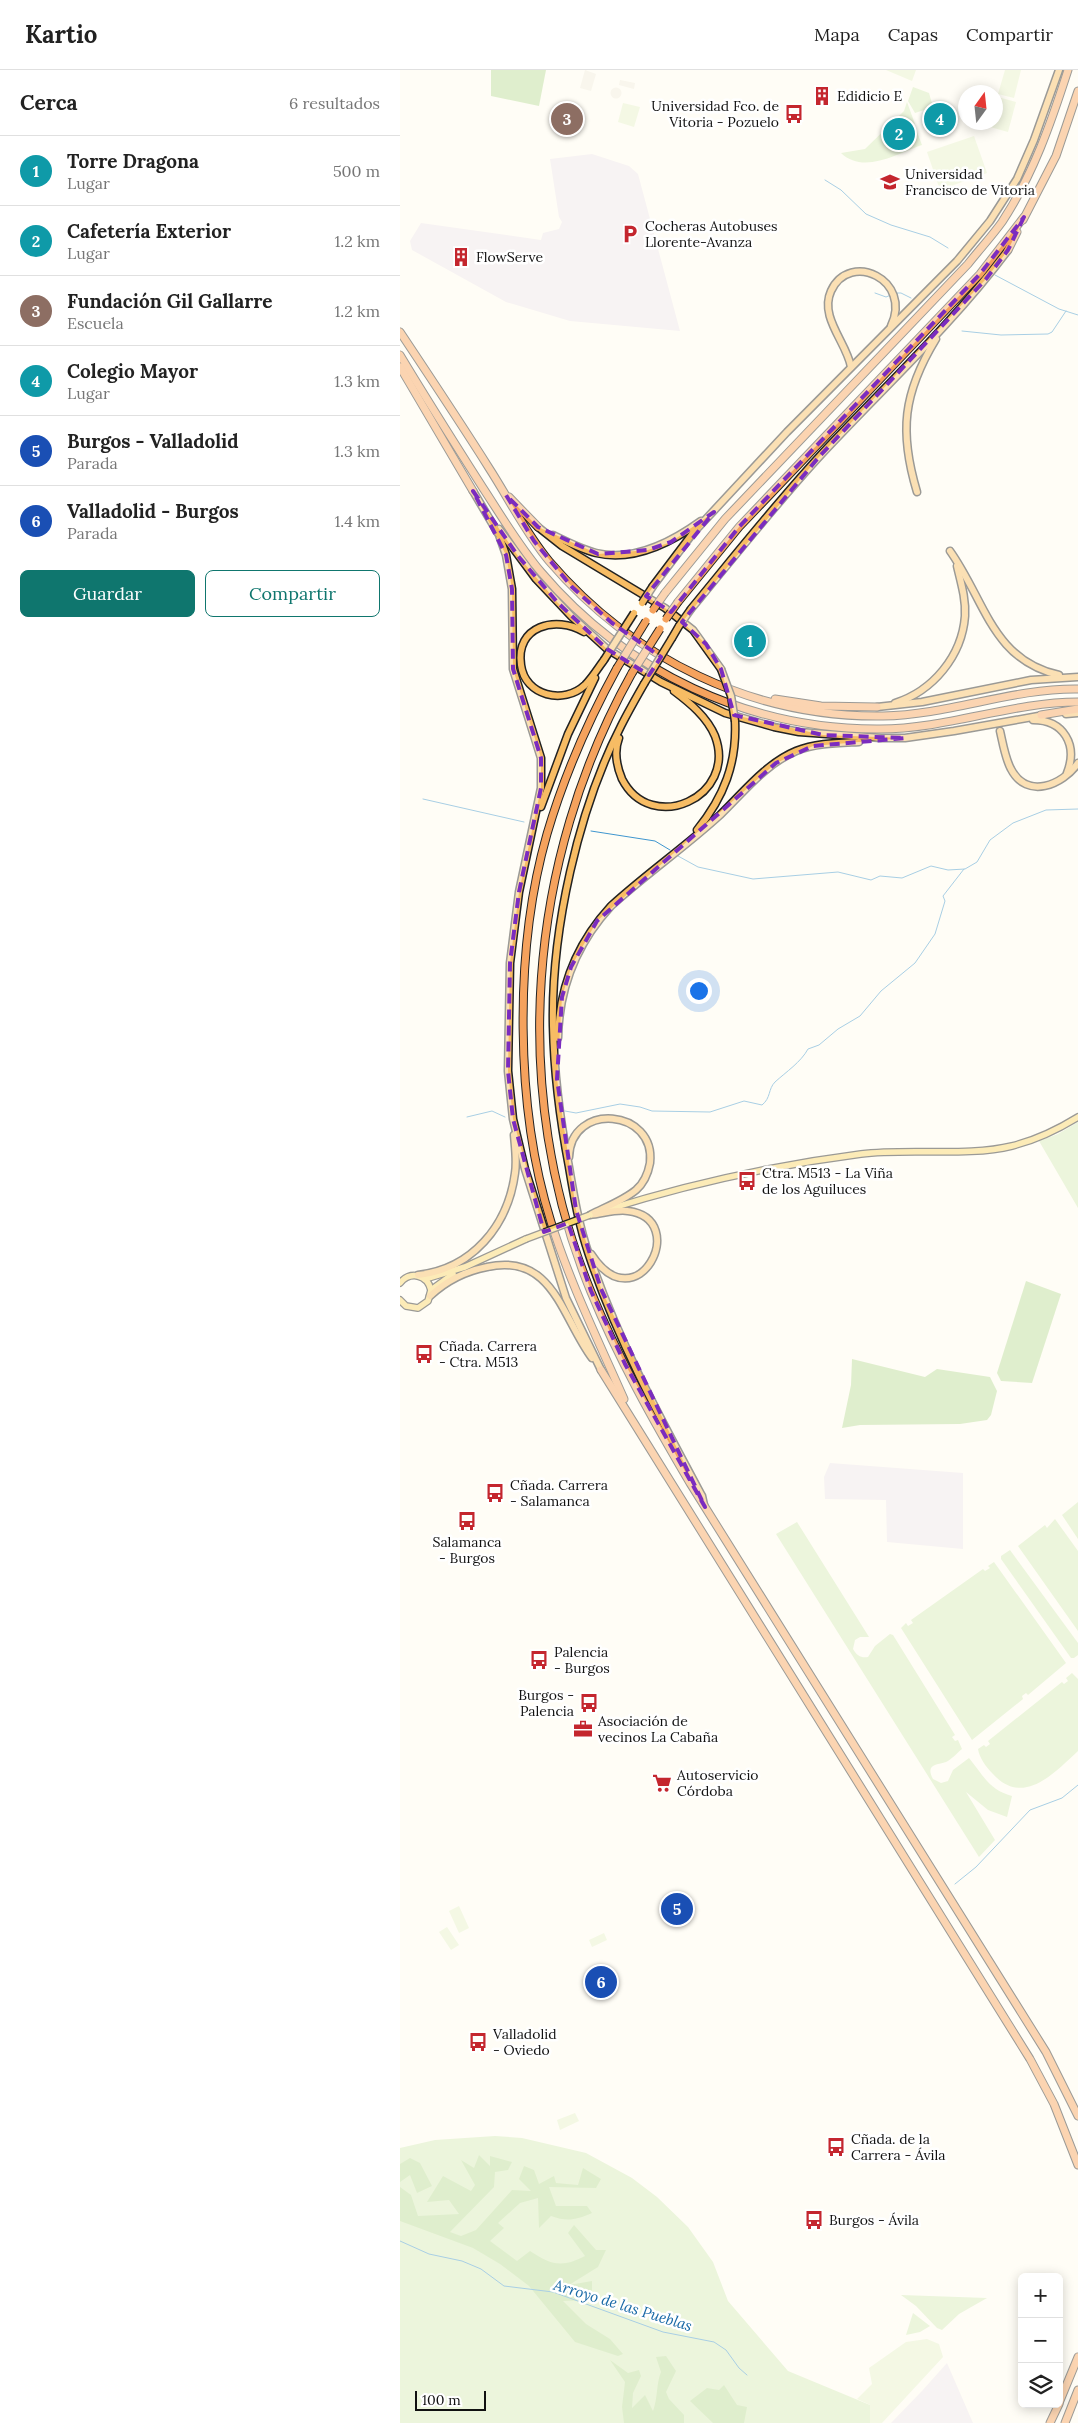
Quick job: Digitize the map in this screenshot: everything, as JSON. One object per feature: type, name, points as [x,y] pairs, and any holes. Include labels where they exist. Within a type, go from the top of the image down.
[{"type":"highway","points":[[905,738],[823,735],[774,728],[725,713],[661,682],[630,664],[594,637],[574,626],[559,623],[537,628],[528,636],[522,649],[520,664],[524,675],[531,686],[541,693],[556,697],[568,695],[585,685],[604,660],[634,613],[653,586],[693,533],[957,261],[990,221],[1017,179],[1034,140],[1059,70]]},
{"type":"highway","points":[[633,1420],[576,1295],[550,1220],[536,1165],[525,1092],[523,1029],[525,966],[534,898],[547,836],[570,766],[601,698],[653,610],[725,519],[968,264],[1001,223],[1025,183],[1040,151],[1068,70]]},
{"type":"highway","points":[[705,1506],[702,1496],[658,1414],[601,1289],[576,1210],[557,1079],[553,1025],[556,965],[565,901],[578,841],[600,776],[621,725],[691,609],[756,529],[854,420],[944,327],[986,279],[1008,250],[1056,156],[1078,91]]},
{"type":"highway","points":[[1024,217],[980,274],[848,410],[739,527],[678,602],[632,673],[615,702],[586,770],[564,837],[550,898],[541,980],[539,1026],[542,1088],[552,1161],[566,1217],[591,1291],[658,1429],[1046,2052],[1078,2116]]},
{"type":"highway","points":[[851,367],[849,356],[832,323],[829,310],[831,292],[838,282],[847,275],[860,272],[872,274],[883,279],[891,289],[896,304],[895,315],[888,332]]},
{"type":"highway","points":[[917,492],[905,440],[906,416],[910,393],[918,370],[944,327]]},
{"type":"highway","points":[[400,332],[506,495],[512,509],[548,559],[599,612],[655,653],[713,683],[746,696],[801,709],[843,714],[884,716],[946,710],[1046,691],[1078,689]]},
{"type":"highway","points":[[400,355],[505,522],[539,570],[575,609],[609,638],[649,665],[682,684],[726,703],[774,718],[817,725],[862,729],[925,726],[1034,706],[1078,702]]},
{"type":"highway","points":[[400,367],[440,438],[499,535],[506,555],[512,589],[513,669],[541,758],[541,788],[534,829],[519,892],[510,963],[508,1071],[516,1171],[511,1196],[502,1218],[488,1239],[472,1253],[437,1273],[418,1275]]},
{"type":"highway","points":[[473,491],[536,579],[594,637]]},
{"type":"highway","points":[[506,495],[538,528],[562,546],[628,585],[693,630],[706,644],[721,669],[731,696],[735,721],[734,756],[724,788],[713,810],[688,840]]},
{"type":"highway","points":[[538,528],[575,546],[598,554],[620,554],[648,550],[671,542],[714,512]]},
{"type":"highway","points":[[950,551],[969,579],[993,628],[1012,652],[1037,669],[1070,677]]},
{"type":"highway","points":[[877,707],[902,700],[922,690],[940,674],[950,661],[957,647],[965,616],[964,594],[957,566]]},
{"type":"highway","points":[[534,829],[568,734],[604,660]]},
{"type":"highway","points":[[713,683],[801,704],[877,707],[922,702],[1031,680],[1078,677]]},
{"type":"highway","points":[[631,709],[617,744],[617,768],[626,786],[641,800],[662,807],[681,806],[696,799],[708,787],[715,774],[718,755],[715,736],[704,718],[691,704],[661,682]]},
{"type":"highway","points":[[557,1079],[558,1033],[562,996],[571,967],[584,940],[611,906],[720,815],[760,775],[794,752],[812,746],[905,738],[1042,715],[1078,711]]},
{"type":"highway","points":[[1020,720],[1050,721],[1061,727],[1070,739],[1074,757],[1070,767],[1060,781]]},
{"type":"highway","points":[[1000,732],[1008,763],[1019,779],[1030,786],[1040,788],[1060,781],[1070,774],[1078,763]]},
{"type":"highway","points":[[569,1168],[572,1142],[583,1126],[604,1117],[622,1119],[636,1127],[646,1141],[650,1155],[649,1170],[643,1183],[634,1191],[590,1215]]},
{"type":"highway","points":[[513,1119],[525,1169],[566,1298],[601,1370]]},
{"type":"highway","points":[[576,1210],[590,1252],[601,1269],[614,1276],[629,1278],[641,1274],[655,1256],[658,1240],[655,1230],[648,1221],[639,1214],[628,1210],[590,1215]]},
{"type":"highway","points":[[430,1293],[448,1282],[480,1268],[498,1264],[517,1265],[532,1271],[546,1282],[557,1296],[584,1347],[633,1420],[1030,2059],[1054,2104],[1078,2165]]},
{"type":"highway","points":[[1063,2394],[1078,2357]]},
{"type":"highway","points":[[1065,2423],[1078,2390]]},
{"type":"highway","points":[[1050,2423],[1057,2408]]},
{"type":"main road","points":[[425,1279],[465,1267],[526,1239],[590,1215],[709,1182],[797,1164],[873,1153],[976,1150],[1011,1146],[1050,1133],[1078,1117]]},
{"type":"main road","points":[[401,1303],[418,1308],[424,1305],[430,1293],[465,1267]]},
{"type":"main road","points":[[400,1283],[408,1276],[418,1275],[425,1279],[430,1293]]},
{"type":"highlighted area","points":[[1024,217],[1008,250],[986,279],[818,458],[682,622],[706,644],[721,669],[734,715],[823,735],[905,738],[813,746],[776,763],[597,921],[571,967],[562,997],[557,1079],[576,1210],[601,1289],[705,1507],[625,1364],[591,1291],[568,1223],[544,1232],[513,1119],[508,1071],[510,963],[519,892],[541,788],[541,758],[513,669],[512,589],[506,555],[473,491],[518,556],[558,603],[607,649],[649,675],[661,657],[612,623],[572,587],[534,541],[506,495],[538,527],[598,554],[648,550],[671,542],[714,512],[646,596],[671,612],[739,527],[980,274]]},
{"type":"shaded area","points":[[585,70],[596,74],[591,91],[580,88]]},
{"type":"shaded area","points":[[620,80],[635,83],[634,89],[619,85]]},
{"type":"shaded area","points":[[616,87],[622,93],[616,99],[610,93]]},
{"type":"shaded area","points":[[592,154],[629,166],[638,174],[680,331],[570,321],[506,302],[412,250],[410,241],[421,223],[541,240],[543,233],[559,229],[562,222],[559,217],[550,159]]},
{"type":"shaded area","points":[[830,1463],[963,1473],[963,1549],[887,1542],[886,1500],[825,1499],[824,1477]]},
{"type":"shaded area","points":[[947,2363],[973,2423],[891,2423],[922,2391]]},
{"type":"green space","points":[[491,70],[546,70],[539,106],[491,96]]},
{"type":"green space","points":[[886,70],[916,70],[912,81]]},
{"type":"green space","points":[[1005,70],[1021,70],[1014,98],[1003,95],[1003,85],[1001,85]]},
{"type":"green space","points":[[913,87],[929,93],[933,107],[915,113],[908,101]]},
{"type":"green space","points":[[1003,98],[1016,102],[1008,132],[1001,130],[1003,130]]},
{"type":"green space","points":[[907,102],[915,124],[912,124],[914,133],[917,132],[922,145],[892,157],[870,162],[850,159],[841,153],[865,149],[904,111]]},
{"type":"green space","points":[[623,103],[640,107],[634,127],[618,122]]},
{"type":"green space","points":[[974,136],[987,173],[940,190],[927,152]]},
{"type":"green space","points":[[1078,1122],[1078,1208],[1039,1141],[1058,1134]]},
{"type":"green space","points":[[1026,1281],[1061,1294],[1032,1383],[1001,1381],[997,1373]]},
{"type":"green space","points":[[852,1359],[925,1377],[937,1369],[990,1377],[997,1391],[991,1415],[987,1420],[960,1424],[860,1425],[842,1428],[851,1385]]},
{"type":"green space","points":[[1078,1502],[1078,1539],[1062,1515]]},
{"type":"green space","points":[[1055,1519],[1078,1551],[1078,1631],[1018,1546],[1045,1525],[1047,1528]]},
{"type":"green space","points":[[797,1522],[869,1637],[860,1637],[855,1640],[853,1649],[859,1656],[868,1657],[875,1646],[890,1634],[893,1635],[955,1735],[952,1737],[955,1741],[958,1740],[962,1749],[948,1761],[931,1768],[933,1779],[941,1783],[948,1781],[953,1770],[969,1758],[992,1786],[1012,1796],[1007,1817],[988,1810],[966,1792],[995,1840],[979,1857],[776,1534]]},
{"type":"green space","points":[[1010,1550],[1078,1643],[1078,1655],[1074,1658],[1071,1658],[1001,1559],[1001,1556]]},
{"type":"green space","points":[[994,1562],[1066,1663],[1028,1695],[1026,1693],[1022,1696],[1023,1699],[972,1740],[901,1628],[906,1623],[908,1626],[913,1623],[911,1620],[983,1569],[985,1571],[990,1568],[988,1566]]},
{"type":"green space","points":[[1072,1673],[1078,1679],[1078,1751],[1059,1769],[1038,1783],[1027,1787],[1015,1787],[1004,1783],[987,1768],[981,1759],[978,1749],[990,1744],[988,1741],[1062,1682],[1064,1684],[1068,1681],[1066,1678]]},
{"type":"green space","points":[[459,1906],[469,1928],[459,1933],[449,1911]]},
{"type":"green space","points":[[447,1927],[459,1945],[451,1950],[439,1932]]},
{"type":"green space","points":[[604,1933],[607,1940],[592,1947],[589,1940]]},
{"type":"green space","points":[[575,2113],[579,2121],[560,2130],[557,2120]]},
{"type":"green space","points":[[495,2136],[522,2138],[586,2153],[632,2178],[657,2197],[688,2227],[713,2262],[728,2301],[788,2371],[870,2405],[870,2423],[400,2423],[400,2148],[435,2140]]},
{"type":"green space","points":[[479,2155],[490,2166],[490,2156],[512,2162],[508,2170],[495,2172],[494,2187],[450,2232],[461,2236],[476,2230],[512,2190],[531,2191],[519,2179],[524,2166],[534,2170],[539,2184],[554,2176],[556,2183],[578,2185],[583,2168],[601,2179],[596,2188],[549,2187],[556,2206],[587,2206],[592,2213],[572,2219],[551,2216],[539,2228],[538,2198],[520,2203],[498,2223],[504,2228],[490,2241],[517,2261],[530,2251],[551,2262],[570,2262],[585,2256],[568,2233],[574,2225],[596,2250],[606,2250],[598,2267],[569,2285],[592,2281],[592,2300],[563,2301],[586,2324],[610,2339],[623,2354],[618,2356],[575,2342],[529,2286],[500,2264],[473,2248],[400,2221],[400,2187],[411,2195],[418,2216],[459,2214],[449,2200],[427,2202],[443,2176],[471,2191],[475,2185],[461,2160],[474,2168]]},
{"type":"green space","points":[[410,2158],[420,2163],[432,2186],[417,2193],[410,2175],[400,2182],[400,2164]]},
{"type":"green space","points":[[901,2295],[987,2298],[959,2314],[942,2330],[937,2328],[916,2306]]},
{"type":"green space","points":[[913,2313],[930,2326],[920,2332],[906,2335]]},
{"type":"green space","points":[[927,2339],[939,2344],[943,2357],[882,2423],[870,2423],[870,2405],[857,2399],[872,2384],[869,2368],[906,2342]]},
{"type":"green space","points":[[666,2356],[676,2371],[666,2392],[669,2399],[684,2415],[684,2423],[624,2423],[622,2407],[625,2382],[610,2360],[628,2373],[639,2370],[641,2376],[633,2393],[632,2408],[645,2395],[653,2411],[661,2372],[656,2357]]},
{"type":"green space","points":[[724,2385],[737,2405],[747,2407],[744,2423],[713,2423],[690,2401],[707,2388],[719,2390]]},
{"type":"waterway","points":[[825,180],[841,190],[866,214],[891,225],[930,237],[948,248]]},
{"type":"waterway","points":[[995,275],[1059,309],[1078,315]]},
{"type":"waterway","points":[[875,293],[886,297],[891,295]]},
{"type":"waterway","points":[[897,293],[911,298]]},
{"type":"waterway","points":[[962,331],[1001,335],[1048,334],[1052,332],[1066,311]]},
{"type":"waterway","points":[[423,799],[524,822]]},
{"type":"waterway","points":[[678,856],[698,867],[753,879],[838,872],[871,880],[880,876],[902,878],[931,866],[948,870],[965,869],[977,862],[990,840],[1013,823],[1046,810],[1078,809]]},
{"type":"waterway","points":[[591,831],[655,841],[670,850]]},
{"type":"waterway","points":[[565,1111],[576,1113],[620,1104],[652,1111],[710,1112],[744,1101],[762,1105],[775,1082],[797,1063],[808,1049],[819,1045],[838,1029],[860,1016],[881,991],[915,963],[935,934],[945,901],[943,896],[964,869]]},
{"type":"waterway","points":[[467,1117],[492,1111],[505,1117]]},
{"type":"waterway","points":[[955,1884],[976,1867],[1030,1810],[1062,1798],[1078,1785]]},
{"type":"waterway","name":"Arroyo de las Pueblas","points":[[400,2241],[429,2254],[462,2261],[481,2269],[504,2286],[553,2292],[663,2332],[714,2342],[726,2350],[739,2368],[747,2375]]},
{"type":"place","name":"Edidicio E","points":[[822,96]]},
{"type":"place","name":"Universidad Fco. de Vitoria - Pozuelo","points":[[794,114]]},
{"type":"place","name":"Fundación Gil Gallarre","points":[[567,119]]},
{"type":"place","name":"Colegio Mayor","points":[[940,119]]},
{"type":"place","name":"Cafetería Exterior","points":[[899,134]]},
{"type":"place","name":"Universidad Francisco de Vitoria","points":[[890,182]]},
{"type":"place","name":"Cocheras Autobuses Llorente-Avanza","points":[[630,234]]},
{"type":"place","name":"FlowServe","points":[[461,257]]},
{"type":"place","name":"Torre Dragona","points":[[750,641]]},
{"type":"place","name":"Ctra. M513 - La Viña de los Aguiluces","points":[[747,1181]]},
{"type":"place","name":"Cñada. Carrera - Ctra. M513","points":[[424,1354]]},
{"type":"place","name":"Cñada. Carrera - Salamanca","points":[[495,1493]]},
{"type":"place","name":"Salamanca - Burgos","points":[[467,1521]]},
{"type":"place","name":"Palencia - Burgos","points":[[539,1660]]},
{"type":"place","name":"Burgos - Palencia","points":[[589,1703]]},
{"type":"place","name":"Asociación de vecinos La Cabaña","points":[[583,1729]]},
{"type":"place","name":"Autoservicio Córdoba","points":[[662,1783]]},
{"type":"place","name":"Burgos - Valladolid","points":[[677,1909]]},
{"type":"place","name":"Valladolid - Burgos","points":[[601,1982]]},
{"type":"place","name":"Valladolid - Oviedo","points":[[478,2042]]},
{"type":"place","name":"Cñada. de la Carrera - Ávila","points":[[836,2147]]},
{"type":"place","name":"Burgos - Ávila","points":[[814,2220]]}]
